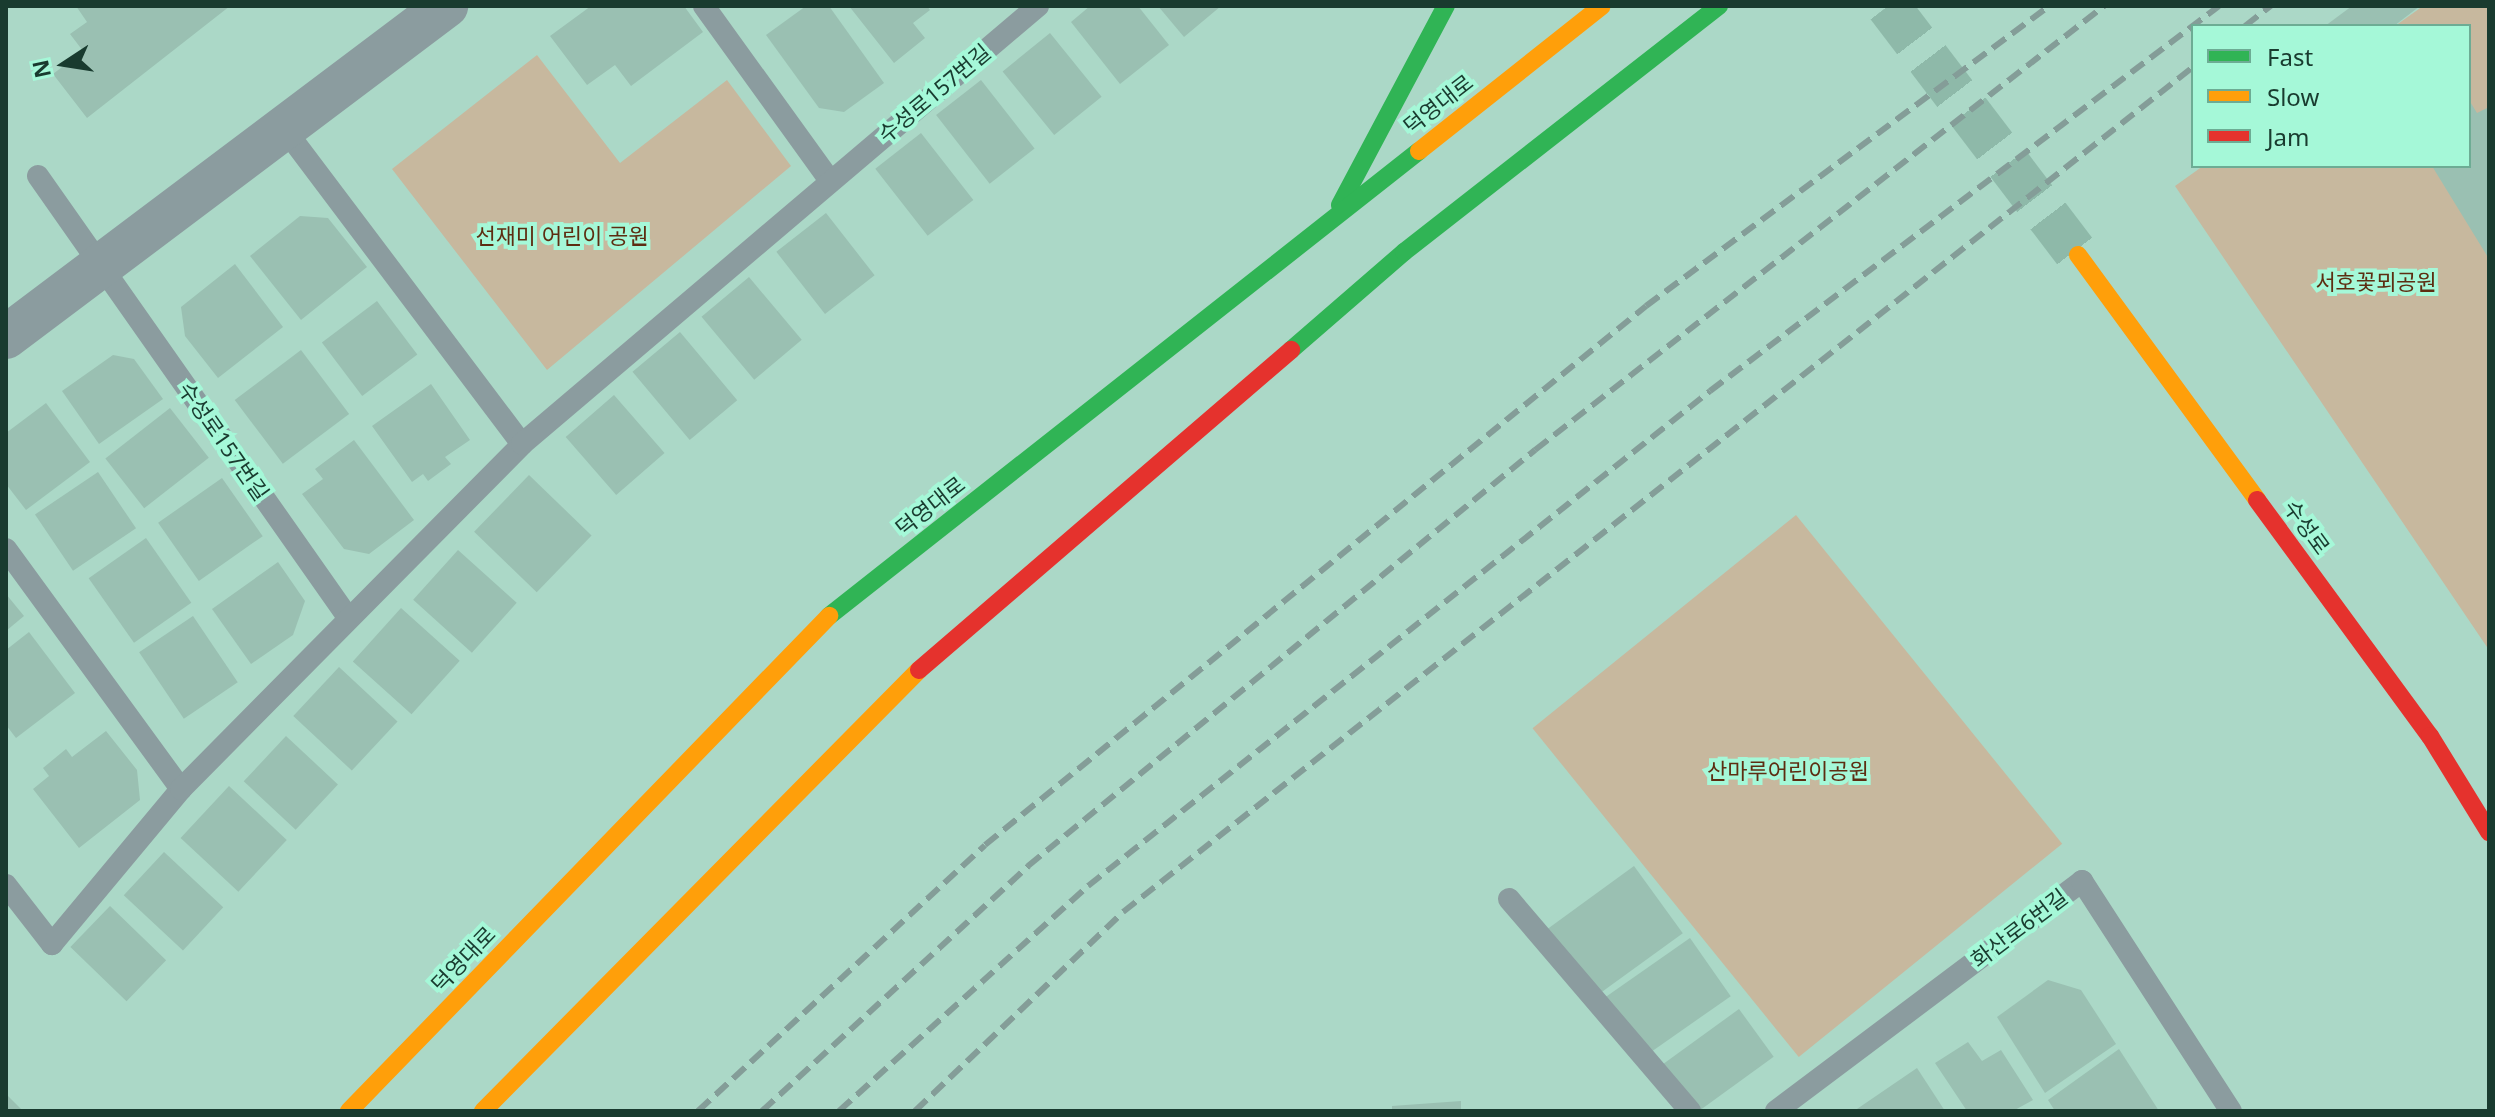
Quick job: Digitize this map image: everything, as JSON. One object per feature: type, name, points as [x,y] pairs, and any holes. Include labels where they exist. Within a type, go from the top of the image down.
[{"type":"main road","points":[[1332,219],[1446,6]]},
{"type":"main road","name":"덕영대로","points":[[349,1111],[829,616],[1602,6]]},
{"type":"main road","points":[[483,1111],[894,691],[1404,252],[1719,6]]},
{"type":"main road","name":"수성로","points":[[2078,255],[2430,736],[2489,832]]},
{"type":"street","points":[[6,337],[446,6]]},
{"type":"lane","points":[[704,6],[829,179]]},
{"type":"lane","name":"수성로157번길","points":[[6,885],[52,944],[181,789],[347,616],[522,444],[829,179],[1038,6]]},
{"type":"lane","points":[[283,127],[522,444]]},
{"type":"lane","name":"수성로157번길","points":[[38,176],[347,616]]},
{"type":"lane","points":[[6,549],[181,789]]},
{"type":"lane","name":"화산로6번길","points":[[1776,1111],[2082,881],[2230,1111]]},
{"type":"lane","points":[[1509,899],[1690,1111]]},
{"type":"green space","name":"서호꽃뫼공원","points":[[2423,6],[2489,6],[2489,650],[2175,186],[2200,168],[2471,168],[2471,24],[2398,24]]},
{"type":"green space","name":"선재미 어린이 공원","points":[[537,55],[620,163],[727,80],[791,166],[547,370],[392,169]]},
{"type":"green space","name":"산마루어린이공원","points":[[1796,515],[2062,844],[1799,1057],[1533,728]]},
{"type":"building","points":[[76,6],[230,6],[87,118],[53,74],[83,51],[70,34],[87,22]]},
{"type":"building","points":[[591,6],[684,6],[703,32],[631,86],[615,65],[587,85],[550,36]]},
{"type":"building","points":[[806,6],[829,6],[884,83],[844,112],[819,108],[766,35]]},
{"type":"building","points":[[849,6],[927,6],[930,10],[913,23],[925,38],[894,63]]},
{"type":"building","points":[[1090,6],[1138,6],[1169,45],[1120,84],[1071,22]]},
{"type":"building","points":[[1158,6],[1221,6],[1184,37]]},
{"type":"building","points":[[2352,6],[2420,6],[2397,24],[2328,24]]},
{"type":"building","points":[[1050,33],[1102,97],[1054,135],[1003,71]]},
{"type":"building","points":[[981,80],[1035,149],[990,184],[936,115]]},
{"type":"building","points":[[2471,103],[2477,113],[2489,107],[2489,259],[2433,168],[2471,168]]},
{"type":"building","points":[[921,133],[973,200],[928,236],[875,169]]},
{"type":"building","points":[[826,213],[875,275],[825,314],[776,252]]},
{"type":"building","points":[[300,216],[328,218],[367,267],[301,320],[250,256]]},
{"type":"building","points":[[235,264],[283,327],[218,378],[185,336],[181,307]]},
{"type":"building","points":[[749,277],[802,340],[754,380],[702,317]]},
{"type":"building","points":[[377,301],[417,355],[362,396],[322,343]]},
{"type":"building","points":[[680,332],[737,400],[690,440],[633,372]]},
{"type":"building","points":[[301,350],[349,414],[283,464],[235,400]]},
{"type":"building","points":[[113,355],[134,359],[163,399],[99,444],[62,391]]},
{"type":"building","points":[[431,384],[470,440],[445,457],[451,464],[428,481],[423,474],[412,482],[372,426]]},
{"type":"building","points":[[614,395],[665,453],[616,495],[566,437]]},
{"type":"building","points":[[46,403],[90,462],[26,510],[6,484],[6,433]]},
{"type":"building","points":[[170,408],[209,458],[144,508],[105,458]]},
{"type":"building","points":[[354,440],[414,520],[369,554],[344,549],[302,494],[323,479],[315,469]]},
{"type":"building","points":[[98,472],[136,528],[73,571],[35,514]]},
{"type":"building","points":[[529,475],[592,535],[537,592],[474,532]]},
{"type":"building","points":[[222,478],[263,536],[199,581],[158,523]]},
{"type":"building","points":[[146,538],[191,603],[134,643],[89,578]]},
{"type":"building","points":[[458,550],[517,603],[472,653],[413,600]]},
{"type":"building","points":[[278,562],[305,601],[293,635],[251,664],[212,609]]},
{"type":"building","points":[[6,594],[24,616],[6,631]]},
{"type":"building","points":[[401,608],[460,661],[412,714],[353,662]]},
{"type":"building","points":[[193,616],[238,682],[184,719],[139,652]]},
{"type":"building","points":[[29,632],[75,693],[16,738],[6,725],[6,650]]},
{"type":"building","points":[[339,667],[398,722],[352,771],[293,716]]},
{"type":"building","points":[[106,731],[137,770],[140,800],[79,848],[33,789],[49,776],[43,768],[66,749],[72,757]]},
{"type":"building","points":[[286,736],[338,784],[296,830],[244,781]]},
{"type":"building","points":[[229,786],[287,840],[238,892],[181,838]]},
{"type":"building","points":[[164,852],[223,907],[183,950],[124,895]]},
{"type":"building","points":[[1634,866],[1683,933],[1596,996],[1547,929]]},
{"type":"building","points":[[110,906],[166,960],[127,1001],[70,947]]},
{"type":"building","points":[[1690,938],[1731,996],[1646,1055],[1606,997]]},
{"type":"building","points":[[2048,980],[2081,990],[2116,1044],[2045,1093],[1997,1017]]},
{"type":"building","points":[[1739,1009],[1774,1057],[1699,1111],[1696,1111],[1662,1065]]},
{"type":"building","points":[[1968,1042],[1982,1061],[2001,1050],[2033,1100],[2013,1111],[1967,1111],[1935,1063]]},
{"type":"building","points":[[2119,1049],[2159,1111],[2055,1111],[2048,1100]]},
{"type":"building","points":[[1917,1068],[1945,1111],[1854,1111]]},
{"type":"building","points":[[6,1094],[23,1111],[6,1111]]},
{"type":"building","points":[[1461,1101],[1461,1111],[1392,1111],[1392,1106]]},
{"type":"tunnel","points":[[1888,6],[2078,255]]},
{"type":"railway","points":[[698,1111],[985,845],[1646,306],[2049,6]]},
{"type":"railway","points":[[762,1111],[1028,866],[1535,450],[2104,6]]},
{"type":"railway","points":[[2195,24],[2219,6]]},
{"type":"railway","points":[[2248,24],[2271,6]]},
{"type":"railway","points":[[839,1111],[1088,886],[1710,391],[2191,27]]},
{"type":"railway","points":[[915,1111],[1123,912],[2191,69]]},
{"type":"traffic: fast","points":[[1340,205],[1446,6]]},
{"type":"traffic: fast","points":[[1291,350],[1404,252],[1719,6]]},
{"type":"traffic: fast","points":[[829,616],[1419,151]]},
{"type":"traffic: slow","points":[[1419,151],[1602,6]]},
{"type":"traffic: slow","points":[[2078,255],[2257,500]]},
{"type":"traffic: slow","points":[[349,1111],[829,616]]},
{"type":"traffic: slow","points":[[483,1111],[919,670]]},
{"type":"traffic: jam","points":[[919,670],[1291,350]]},
{"type":"traffic: jam","points":[[2257,500],[2430,736],[2489,832]]}]
